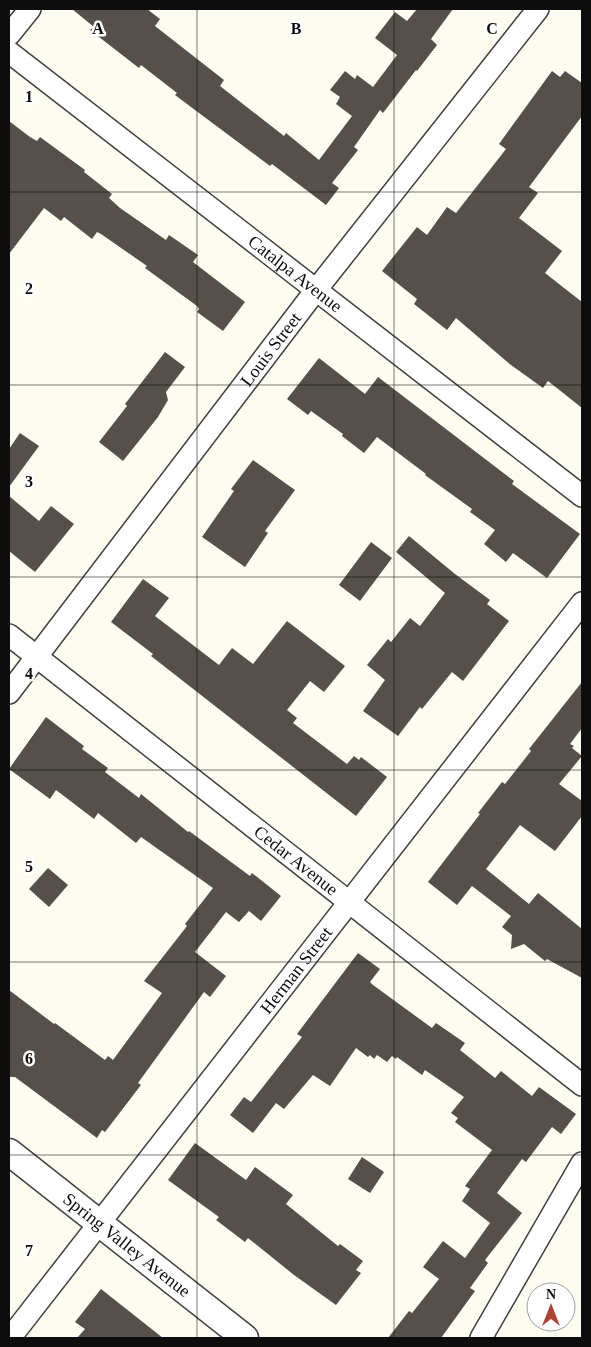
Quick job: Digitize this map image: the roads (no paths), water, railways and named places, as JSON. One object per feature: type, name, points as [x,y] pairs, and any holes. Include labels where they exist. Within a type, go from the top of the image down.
[{"type":"street","points":[[9,35],[30,9]]},
{"type":"street","name":"Louis Street","points":[[9,693],[316,290],[538,9]]},
{"type":"street","name":"Catalpa Avenue","points":[[9,52],[582,496]]},
{"type":"street","name":"Herman Street","points":[[10,1338],[582,603]]},
{"type":"street","name":"Cedar Avenue","points":[[9,635],[582,1085]]},
{"type":"street","name":"Spring Valley Avenue","points":[[9,1152],[245,1338]]},
{"type":"street","points":[[482,1338],[582,1163]]}]
